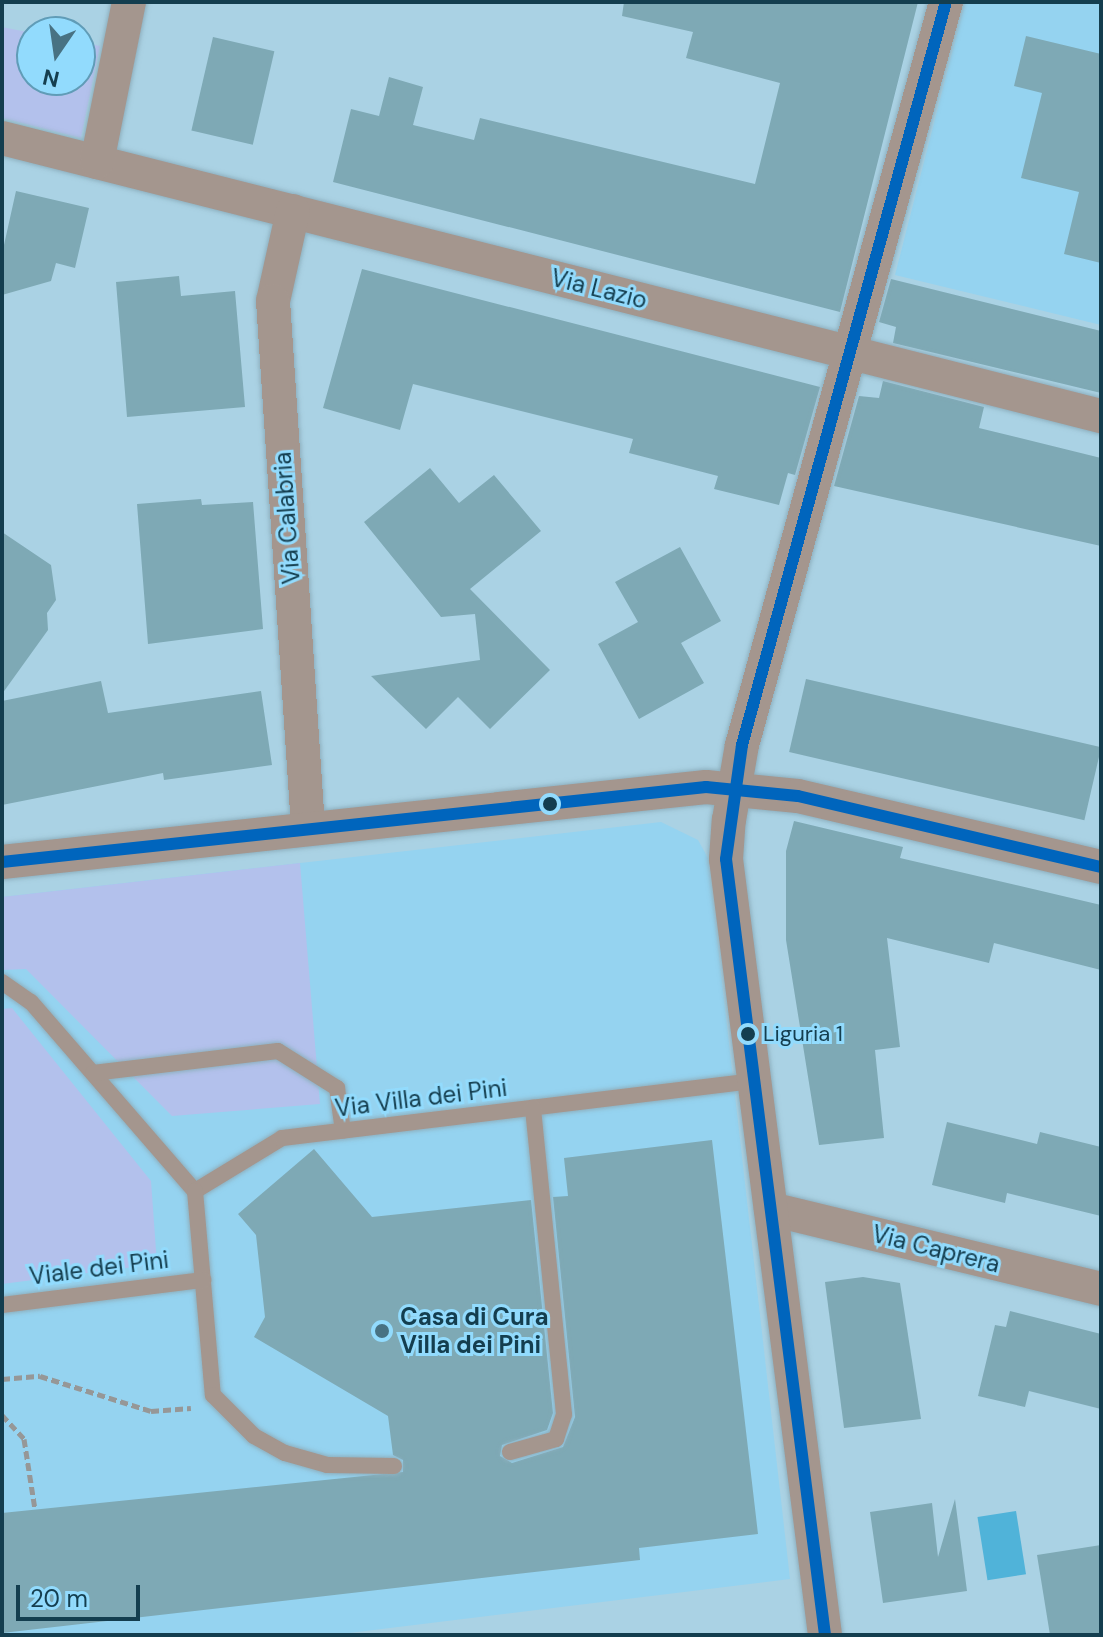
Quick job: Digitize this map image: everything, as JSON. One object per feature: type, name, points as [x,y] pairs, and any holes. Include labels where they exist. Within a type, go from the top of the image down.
[{"type":"street","points":[[97,162],[129,2]]},
{"type":"street","points":[[825,1635],[726,859],[734,788],[946,2]]},
{"type":"street","name":"Via Lazio","points":[[2,138],[1101,416]]},
{"type":"street","name":"Via Calabria","points":[[293,211],[273,301],[308,827]]},
{"type":"street","points":[[2,862],[623,791],[734,788],[798,796],[1101,867]]},
{"type":"street","name":"Via Caprera","points":[[771,1209],[1101,1289]]},
{"type":"lane","points":[[2,982],[31,1002],[195,1191],[213,1395],[225,1410],[285,1453],[327,1465],[394,1466]]},
{"type":"lane","points":[[93,1073],[278,1051],[337,1088],[343,1131]]},
{"type":"lane","name":"Via Villa dei Pini","points":[[195,1191],[282,1138],[755,1081]]},
{"type":"lane","points":[[510,1452],[556,1439],[564,1414],[533,1108]]},
{"type":"lane","name":"Viale dei Pini","points":[[2,1305],[203,1280]]},
{"type":"path","points":[[2,1415],[24,1439],[35,1509]]},
{"type":"shaded area","points":[[965,2],[1101,2],[1101,325],[895,275]]},
{"type":"shaded area","points":[[2,27],[16,30],[16,96],[90,96],[81,138],[2,118]]},
{"type":"shaded area","points":[[96,45],[100,46],[96,65]]},
{"type":"shaded area","name":"Casa di Cura Villa dei Pini","points":[[661,822],[698,840],[708,858],[790,1579],[333,1635],[2,1635],[2,897]]},
{"type":"shaded area","points":[[300,863],[320,1104],[172,1116],[26,969],[2,970],[2,897]]},
{"type":"shaded area","points":[[12,1008],[151,1181],[157,1264],[2,1284],[2,1009]]},
{"type":"shaded area","points":[[1016,1511],[1026,1574],[987,1580],[977,1517]]},
{"type":"building","points":[[624,2],[918,2],[840,312],[333,182],[351,109],[379,116],[389,77],[423,87],[413,125],[474,140],[480,118],[755,184],[780,83],[686,58],[693,32],[622,16]]},
{"type":"building","points":[[1026,36],[1101,54],[1101,263],[1064,254],[1079,192],[1021,178],[1042,93],[1014,86]]},
{"type":"building","points":[[213,37],[274,51],[253,145],[191,131]]},
{"type":"building","points":[[16,191],[89,208],[75,268],[56,263],[51,281],[2,295],[2,254]]},
{"type":"building","points":[[362,269],[820,387],[795,475],[788,473],[779,505],[714,489],[718,476],[629,453],[633,439],[413,384],[400,430],[323,408]]},
{"type":"building","points":[[179,276],[181,296],[235,291],[245,407],[127,417],[116,282]]},
{"type":"building","points":[[891,279],[1101,331],[1101,393],[893,343],[896,327],[879,322]]},
{"type":"building","points":[[883,381],[984,407],[979,428],[1101,458],[1101,546],[834,486],[859,396],[879,398]]},
{"type":"building","points":[[430,468],[459,503],[494,475],[541,531],[470,589],[550,670],[490,729],[458,697],[426,729],[371,676],[480,660],[475,614],[441,617],[364,522]]},
{"type":"building","points":[[201,499],[202,505],[253,502],[263,629],[148,644],[137,504]]},
{"type":"building","points":[[2,532],[51,565],[56,600],[47,613],[48,630],[2,694]]},
{"type":"building","points":[[680,547],[721,621],[681,643],[704,683],[639,719],[598,644],[638,622],[615,582]]},
{"type":"building","points":[[806,679],[1101,747],[1084,820],[789,752]]},
{"type":"building","points":[[101,681],[108,713],[261,691],[272,765],[164,780],[163,773],[2,805],[2,701]]},
{"type":"building","points":[[794,821],[903,847],[900,858],[1101,905],[1101,970],[994,943],[989,963],[887,938],[900,1047],[875,1050],[884,1138],[819,1145],[786,940],[786,851]]},
{"type":"building","points":[[947,1122],[1037,1144],[1040,1132],[1101,1147],[1101,1216],[1007,1193],[1005,1203],[932,1185]]},
{"type":"building","points":[[712,1140],[758,1534],[639,1548],[640,1560],[2,1633],[2,1513],[403,1472],[403,1460],[393,1455],[388,1416],[254,1337],[265,1317],[256,1235],[238,1214],[314,1149],[372,1217],[531,1200],[553,1413],[547,1430],[502,1445],[500,1456],[512,1463],[563,1447],[575,1417],[553,1197],[568,1196],[564,1158]]},
{"type":"building","points":[[863,1277],[900,1283],[921,1419],[844,1428],[825,1282]]},
{"type":"building","points":[[1010,1311],[1101,1334],[1101,1409],[1029,1391],[1025,1407],[978,1396],[995,1325],[1006,1327]]},
{"type":"building","points":[[955,1499],[967,1591],[883,1603],[870,1512],[932,1503],[938,1557]]},
{"type":"building","points":[[1101,1545],[1101,1635],[1050,1635],[1037,1555]]},
{"type":"transit line","points":[[825,1635],[726,859],[742,745],[946,2]]},
{"type":"transit line","points":[[2,862],[706,787],[798,796],[1101,867]]},
{"type":"place","name":"Liguria 1","points":[[748,1034]]},
{"type":"place","name":"Casa di Cura Villa dei Pini","points":[[382,1331]]}]
